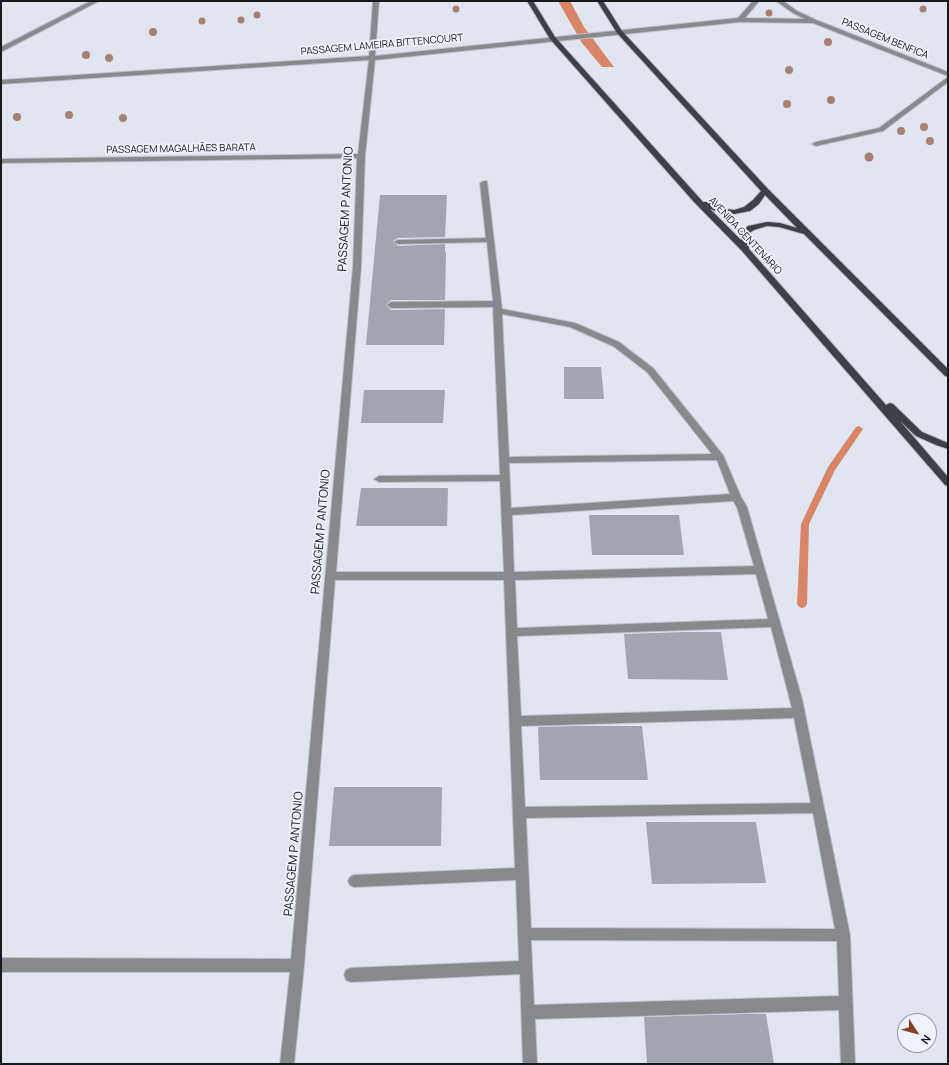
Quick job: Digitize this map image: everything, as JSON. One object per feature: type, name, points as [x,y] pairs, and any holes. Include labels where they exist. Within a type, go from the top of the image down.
[{"type":"main road","name":"AVENIDA CENTENÁRIO","points":[[530,1],[552,38],[698,200],[745,249],[948,483]]},
{"type":"main road","points":[[600,1],[619,32],[765,191],[805,233],[948,374]]},
{"type":"main road","points":[[698,200],[718,210],[734,212],[747,209],[756,202],[765,191]]},
{"type":"main road","points":[[745,249],[744,233],[751,228],[767,224],[780,225],[805,233]]},
{"type":"main road","points":[[853,372],[919,434],[939,444],[948,446]]},
{"type":"street","points":[[1,50],[96,1]]},
{"type":"street","name":"PASSAGEM P ANTONIO","points":[[287,1064],[297,966],[357,267],[361,156],[372,58],[376,1]]},
{"type":"street","points":[[740,20],[756,1]]},
{"type":"street","name":"PASSAGEM BENFICA","points":[[779,1],[795,12],[814,21],[948,74]]},
{"type":"street","name":"PASSAGEM LAMEIRA BITTENCOURT","points":[[1,82],[372,58],[552,38],[740,20]]},
{"type":"street","name":"PASSAGEM BENFICA","points":[[740,20],[814,21]]},
{"type":"street","points":[[816,144],[881,130],[948,79]]},
{"type":"street","name":"PASSAGEM MAGALHÃES BARATA","points":[[1,161],[361,156]]},
{"type":"street","points":[[484,183],[497,308],[510,576],[530,1064]]},
{"type":"street","points":[[398,242],[490,240]]},
{"type":"street","points":[[391,305],[497,308],[572,325],[616,344],[650,370],[720,457],[736,498],[742,507],[799,713],[843,935],[848,1064]]},
{"type":"street","points":[[504,460],[720,457]]},
{"type":"street","points":[[379,479],[505,478]]},
{"type":"street","points":[[506,512],[736,498]]},
{"type":"street","points":[[330,576],[510,576],[760,570]]},
{"type":"street","points":[[512,632],[775,623]]},
{"type":"street","points":[[516,721],[799,713]]},
{"type":"street","points":[[520,813],[818,808]]},
{"type":"street","points":[[354,881],[522,874]]},
{"type":"street","points":[[525,934],[843,935]]},
{"type":"street","points":[[1,965],[297,966]]},
{"type":"street","points":[[352,974],[526,967]]},
{"type":"street","points":[[528,1012],[846,1003]]},
{"type":"shaded area","points":[[558,1],[570,1],[584,27],[614,67],[602,67],[582,43]]},
{"type":"building","points":[[380,195],[447,195],[445,237],[398,238],[393,241],[398,246],[445,244],[445,300],[391,300],[386,305],[391,310],[445,309],[444,345],[366,345]]},
{"type":"building","points":[[564,367],[601,367],[604,399],[564,399]]},
{"type":"building","points":[[364,390],[445,390],[443,423],[361,423]]},
{"type":"building","points":[[361,488],[448,488],[447,526],[356,526]]},
{"type":"building","points":[[589,515],[679,515],[684,555],[592,555]]},
{"type":"building","points":[[721,632],[728,680],[628,679],[624,634]]},
{"type":"building","points":[[642,726],[648,780],[540,780],[538,727]]},
{"type":"building","points":[[334,787],[442,787],[441,846],[329,846]]},
{"type":"building","points":[[646,822],[756,822],[766,883],[652,884]]},
{"type":"building","points":[[766,1014],[774,1064],[647,1064],[644,1017]]},
{"type":"waterway","points":[[802,604],[805,524],[831,469],[859,429]]}]
